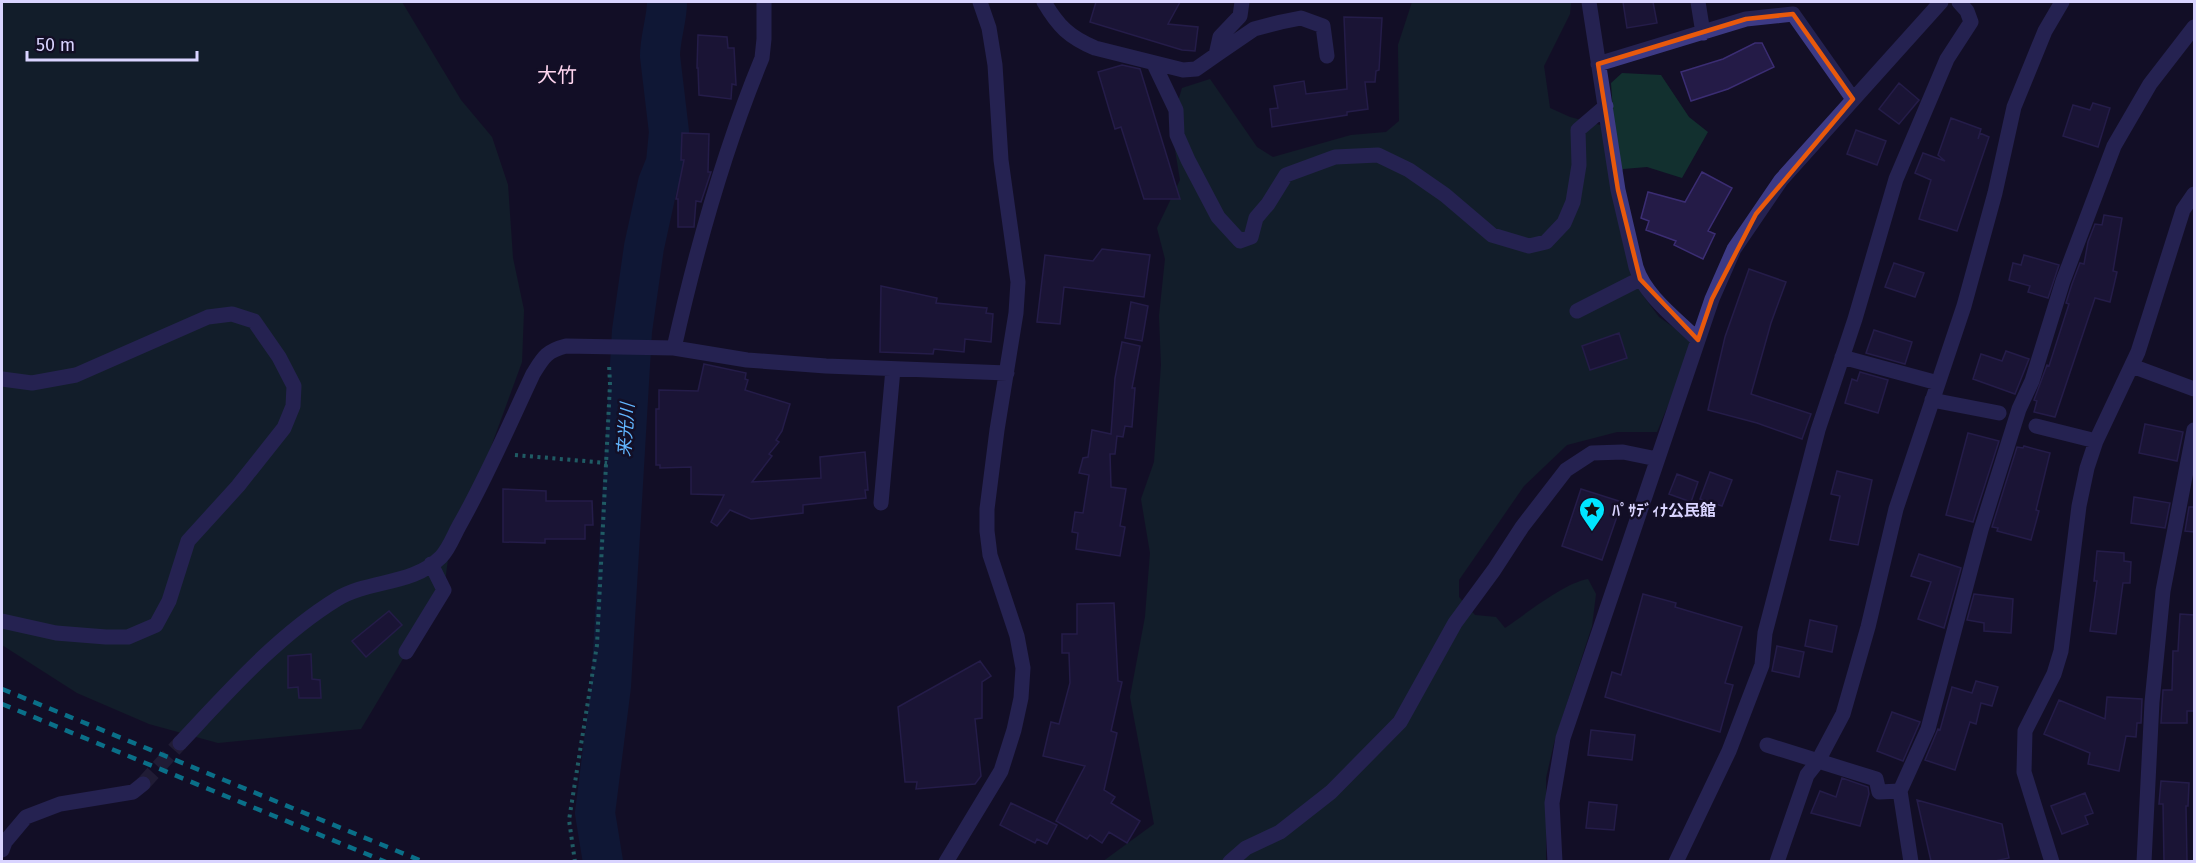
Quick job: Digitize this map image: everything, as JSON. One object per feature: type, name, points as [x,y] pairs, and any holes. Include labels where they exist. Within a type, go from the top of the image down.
[{"type":"street","points":[[667,348],[686,294],[720,171],[762,58],[764,2]]},
{"type":"street","points":[[946,861],[1001,771],[1021,698],[1023,668],[1017,636],[990,555],[987,531],[987,509],[1016,313],[1018,282],[1001,159],[995,65],[989,28],[980,2]]},
{"type":"street","points":[[1044,2],[1065,32],[1082,43],[1183,70],[1196,69],[1254,29],[1301,18],[1323,26],[1327,56]]},
{"type":"street","points":[[1216,55],[1220,37],[1240,16],[1242,2]]},
{"type":"street","points":[[1589,2],[1618,190],[1640,279],[1698,340]]},
{"type":"street","points":[[1698,2],[1703,33]]},
{"type":"street","points":[[1555,861],[1552,803],[1563,738],[1712,299],[1734,249],[1781,180],[1941,2]]},
{"type":"street","points":[[1676,861],[1728,751],[1762,665],[1765,633],[1778,576],[1818,430],[1896,179],[1947,59],[1971,22],[1967,10],[1959,2]]},
{"type":"street","points":[[1777,861],[1807,775],[1818,761],[1843,714],[1868,627],[1896,509],[1964,306],[1995,193],[2014,106],[2045,31],[2062,2]]},
{"type":"street","points":[[1598,64],[1746,19],[1793,14],[1853,99]]},
{"type":"street","points":[[1911,861],[1900,791],[1928,729],[1981,530],[2019,409],[2032,381],[2063,281],[2114,147],[2150,84],[2194,27]]},
{"type":"street","points":[[1154,64],[1176,110],[1177,135],[1188,160],[1218,217],[1239,241],[1251,237],[1256,218],[1268,204],[1286,175],[1335,158],[1378,155],[1409,170],[1445,195],[1492,235],[1529,246],[1546,242],[1564,223],[1573,202],[1579,165],[1578,130],[1606,106]]},
{"type":"street","points":[[2052,861],[2024,772],[2025,731],[2054,674],[2061,651],[2086,468],[2096,441],[2132,366],[2184,210],[2194,194]]},
{"type":"street","points":[[1577,311],[1640,279]]},
{"type":"street","points":[[2,379],[32,383],[76,375],[208,317],[232,314],[254,321],[279,357],[294,386],[293,406],[284,428],[238,486],[188,541],[169,602],[156,625],[128,637],[106,637],[56,633],[2,621]]},
{"type":"street","points":[[180,744],[266,655],[339,598],[376,585],[416,575],[442,556],[464,518],[533,374],[546,354],[553,349],[566,346],[667,348],[747,360],[1006,373]]},
{"type":"street","points":[[1842,357],[1938,383]]},
{"type":"street","points":[[2132,366],[2194,389]]},
{"type":"street","points":[[881,503],[893,369]]},
{"type":"street","points":[[1932,400],[1999,413]]},
{"type":"street","points":[[2036,426],[2096,441]]},
{"type":"street","points":[[2144,861],[2152,702],[2163,591],[2194,430]]},
{"type":"street","points":[[1230,861],[1246,848],[1280,832],[1331,792],[1400,722],[1455,623],[1522,527],[1566,471],[1592,453],[1623,452],[1658,459]]},
{"type":"street","points":[[406,652],[444,590],[431,564]]},
{"type":"street","points":[[1767,745],[1876,779],[1879,792],[1900,791]]},
{"type":"street","points":[[2,850],[5,842],[26,817],[60,804],[133,792],[143,784]]},
{"type":"path","points":[[575,861],[569,820],[597,645],[611,346]]},
{"type":"path","points":[[494,455],[549,457],[607,463]]},
{"type":"highlighted area","points":[[1793,14],[1853,99],[1756,214],[1712,299],[1698,340],[1640,279],[1618,190],[1598,64],[1746,19]]},
{"type":"green space","points":[[2,2],[402,2],[461,100],[492,137],[508,185],[513,258],[524,310],[522,362],[469,507],[450,543],[444,590],[361,729],[218,743],[149,724],[77,693],[2,645]]},
{"type":"green space","points":[[1412,2],[1571,2],[1570,14],[1544,66],[1550,108],[1570,117],[1600,125],[1613,112],[1611,83],[1622,73],[1661,75],[1689,117],[1708,132],[1682,178],[1647,167],[1623,169],[1612,194],[1642,294],[1659,317],[1690,339],[1692,347],[1657,432],[1617,432],[1567,445],[1524,486],[1459,580],[1459,597],[1475,615],[1496,617],[1505,628],[1534,607],[1578,582],[1588,579],[1596,594],[1592,626],[1554,743],[1546,778],[1546,861],[1102,862],[1154,824],[1130,697],[1145,617],[1150,553],[1141,499],[1154,462],[1161,365],[1159,316],[1165,259],[1157,228],[1180,180],[1171,125],[1182,88],[1210,79],[1257,147],[1273,157],[1351,135],[1386,132],[1399,121],[1398,45]]},
{"type":"building","points":[[1096,2],[1180,2],[1168,24],[1198,27],[1195,51],[1182,50],[1090,22]]},
{"type":"building","points":[[1623,2],[1653,2],[1657,23],[1627,28]]},
{"type":"building","points":[[1344,17],[1382,18],[1379,70],[1376,71],[1375,82],[1365,82],[1368,109],[1347,112],[1347,115],[1272,127],[1270,109],[1278,108],[1274,86],[1304,81],[1306,94],[1347,89]]},
{"type":"building","points":[[698,35],[727,37],[728,48],[734,48],[736,85],[732,84],[731,99],[699,95]]},
{"type":"building","points":[[1755,43],[1762,43],[1774,67],[1728,89],[1691,101],[1681,72],[1723,59]]},
{"type":"building","points":[[1122,65],[1140,69],[1180,199],[1144,199],[1121,127],[1115,129],[1098,72]]},
{"type":"building","points":[[1899,83],[1919,100],[1899,124],[1879,109]]},
{"type":"building","points":[[2093,103],[2110,108],[2098,147],[2063,136],[2073,105],[2090,110]]},
{"type":"building","points":[[1951,118],[1981,129],[1978,139],[1980,133],[1989,137],[1957,231],[1919,219],[1931,180],[1915,173],[1923,153],[1945,161],[1938,155]]},
{"type":"building","points":[[1856,130],[1886,141],[1877,165],[1847,154]]},
{"type":"building","points":[[682,133],[709,134],[708,172],[711,172],[701,202],[696,201],[694,227],[678,227],[678,199],[676,199],[684,160],[681,160]]},
{"type":"building","points":[[1702,172],[1732,188],[1708,231],[1715,234],[1703,259],[1674,245],[1676,241],[1646,230],[1649,221],[1641,218],[1648,192],[1685,202]]},
{"type":"building","points":[[2104,215],[2122,218],[2113,271],[2117,272],[2110,302],[2095,298],[2055,417],[2034,412],[2037,401],[2034,400],[2047,365],[2049,366],[2069,304],[2066,303],[2072,284],[2080,263],[2084,264],[2088,242],[2095,224],[2102,225]]},
{"type":"building","points":[[1102,249],[1150,255],[1144,297],[1064,287],[1060,324],[1037,322],[1045,255],[1093,261]]},
{"type":"building","points":[[2024,255],[2059,265],[2048,298],[2028,292],[2030,286],[2009,280],[2013,263],[2021,265]]},
{"type":"building","points":[[1894,263],[1924,273],[1915,297],[1885,287]]},
{"type":"building","points":[[1749,269],[1786,282],[1771,323],[1751,394],[1811,414],[1802,439],[1757,423],[1708,410],[1725,337]]},
{"type":"building","points":[[881,286],[937,298],[936,303],[987,308],[986,313],[993,314],[991,342],[965,339],[964,352],[934,349],[933,354],[880,352]]},
{"type":"building","points":[[1131,302],[1148,306],[1142,341],[1125,338]]},
{"type":"building","points":[[1874,330],[1912,342],[1905,364],[1866,353]]},
{"type":"building","points":[[1619,333],[1627,358],[1590,370],[1582,346]]},
{"type":"building","points":[[1122,342],[1140,346],[1132,388],[1135,388],[1132,427],[1125,426],[1123,437],[1117,436],[1115,454],[1110,454],[1111,487],[1126,489],[1120,526],[1125,527],[1120,556],[1076,549],[1078,533],[1072,532],[1075,512],[1083,513],[1089,475],[1079,473],[1083,458],[1088,457],[1092,430],[1111,434],[1115,378]]},
{"type":"building","points":[[2006,351],[2029,359],[2015,394],[1973,379],[1981,354],[2002,361]]},
{"type":"building","points":[[704,364],[746,373],[745,379],[748,380],[745,390],[790,404],[782,431],[776,440],[779,442],[769,454],[772,456],[752,482],[821,478],[820,457],[865,452],[868,490],[865,490],[866,498],[803,505],[803,513],[751,519],[730,510],[717,526],[711,522],[724,495],[691,494],[691,467],[660,468],[660,465],[656,465],[656,409],[659,409],[659,390],[698,391]]},
{"type":"building","points":[[1860,372],[1888,380],[1878,413],[1845,403],[1852,379],[1857,381]]},
{"type":"building","points":[[2145,424],[2183,432],[2177,461],[2139,453]]},
{"type":"building","points":[[1968,433],[1999,441],[1973,522],[1946,515]]},
{"type":"building","points":[[2024,446],[2050,453],[2031,540],[1997,531],[1998,528],[1992,527],[2017,447],[2023,448]]},
{"type":"building","points":[[1837,471],[1872,480],[1858,545],[1830,540],[1840,496],[1831,494]]},
{"type":"building","points":[[1710,472],[1732,480],[1722,506],[1700,499]]},
{"type":"building","points":[[1677,474],[1698,482],[1691,502],[1669,494]]},
{"type":"building","points":[[503,489],[546,491],[546,501],[592,501],[593,525],[585,525],[585,539],[545,539],[545,543],[503,542]]},
{"type":"building","points":[[1581,489],[1622,502],[1602,560],[1562,546]]},
{"type":"building","points":[[2134,497],[2170,503],[2165,528],[2131,523]]},
{"type":"building","points":[[2189,507],[2194,507],[2194,532],[2185,531]]},
{"type":"building","points":[[2097,551],[2124,553],[2124,561],[2131,562],[2130,583],[2123,583],[2116,634],[2090,631],[2097,581],[2094,581]]},
{"type":"building","points":[[1919,554],[1961,568],[1944,628],[1918,619],[1931,582],[1911,576]]},
{"type":"building","points":[[1643,594],[1676,603],[1675,607],[1742,627],[1725,683],[1733,685],[1720,732],[1605,697],[1612,672],[1621,675]]},
{"type":"building","points":[[1974,594],[2013,599],[2011,633],[1984,631],[1984,623],[1967,620]]},
{"type":"building","points":[[1114,603],[1118,681],[1122,682],[1111,731],[1117,733],[1104,790],[1115,797],[1111,803],[1140,821],[1127,843],[1109,832],[1102,843],[1090,835],[1087,839],[1056,821],[1085,766],[1043,756],[1051,722],[1059,724],[1070,683],[1069,653],[1062,653],[1062,634],[1077,634],[1077,604]]},
{"type":"building","points":[[389,611],[402,625],[366,657],[352,641]]},
{"type":"building","points":[[2180,614],[2194,615],[2194,711],[2187,711],[2187,723],[2161,723],[2163,690],[2172,690],[2173,651],[2178,651]]},
{"type":"building","points":[[1810,620],[1837,626],[1832,652],[1805,646]]},
{"type":"building","points":[[1777,646],[1804,652],[1799,677],[1772,671]]},
{"type":"building","points":[[311,654],[312,679],[320,680],[321,698],[299,698],[298,687],[288,688],[288,656]]},
{"type":"building","points":[[980,661],[991,676],[982,682],[982,718],[975,719],[981,776],[975,784],[916,789],[917,782],[905,782],[898,707]]},
{"type":"building","points":[[1976,681],[1998,687],[1992,706],[1981,703],[1976,724],[1970,722],[1955,770],[1925,760],[1938,729],[1940,730],[1952,687],[1972,693]]},
{"type":"building","points":[[2107,697],[2142,699],[2141,723],[2137,723],[2136,737],[2126,736],[2119,771],[2088,764],[2090,753],[2044,734],[2059,700],[2105,719]]},
{"type":"building","points":[[1892,712],[1920,722],[1903,761],[1877,751]]},
{"type":"building","points":[[1591,730],[1635,735],[1632,760],[1588,755]]},
{"type":"building","points":[[1842,778],[1868,787],[1869,794],[1860,826],[1811,813],[1820,791],[1836,797]]},
{"type":"building","points":[[2161,781],[2189,783],[2188,806],[2186,806],[2187,861],[2164,861],[2163,804],[2159,804]]},
{"type":"building","points":[[2085,793],[2093,813],[2085,816],[2088,824],[2062,834],[2051,806]]},
{"type":"building","points":[[1917,800],[2002,824],[2009,858],[1995,861],[1931,861]]},
{"type":"building","points":[[1589,802],[1617,805],[1614,830],[1586,828]]},
{"type":"building","points":[[1011,803],[1057,825],[1047,844],[1037,839],[1035,843],[1000,825]]},
{"type":"waterway","name":"来光川","points":[[603,862],[595,813],[611,686],[632,331],[644,247],[658,183],[666,163],[669,132],[660,56],[667,2]]},
{"type":"tunnel","points":[[143,784],[180,743]]},
{"type":"railway","points":[[2,689],[424,862]]},
{"type":"railway","points":[[2,704],[386,862]]},
{"type":"place","name":"ﾊﾟｻﾃﾞｨﾅ公民館","points":[[1592,533]]},
{"type":"district","name":"大竹","points":[[557,75]]}]
